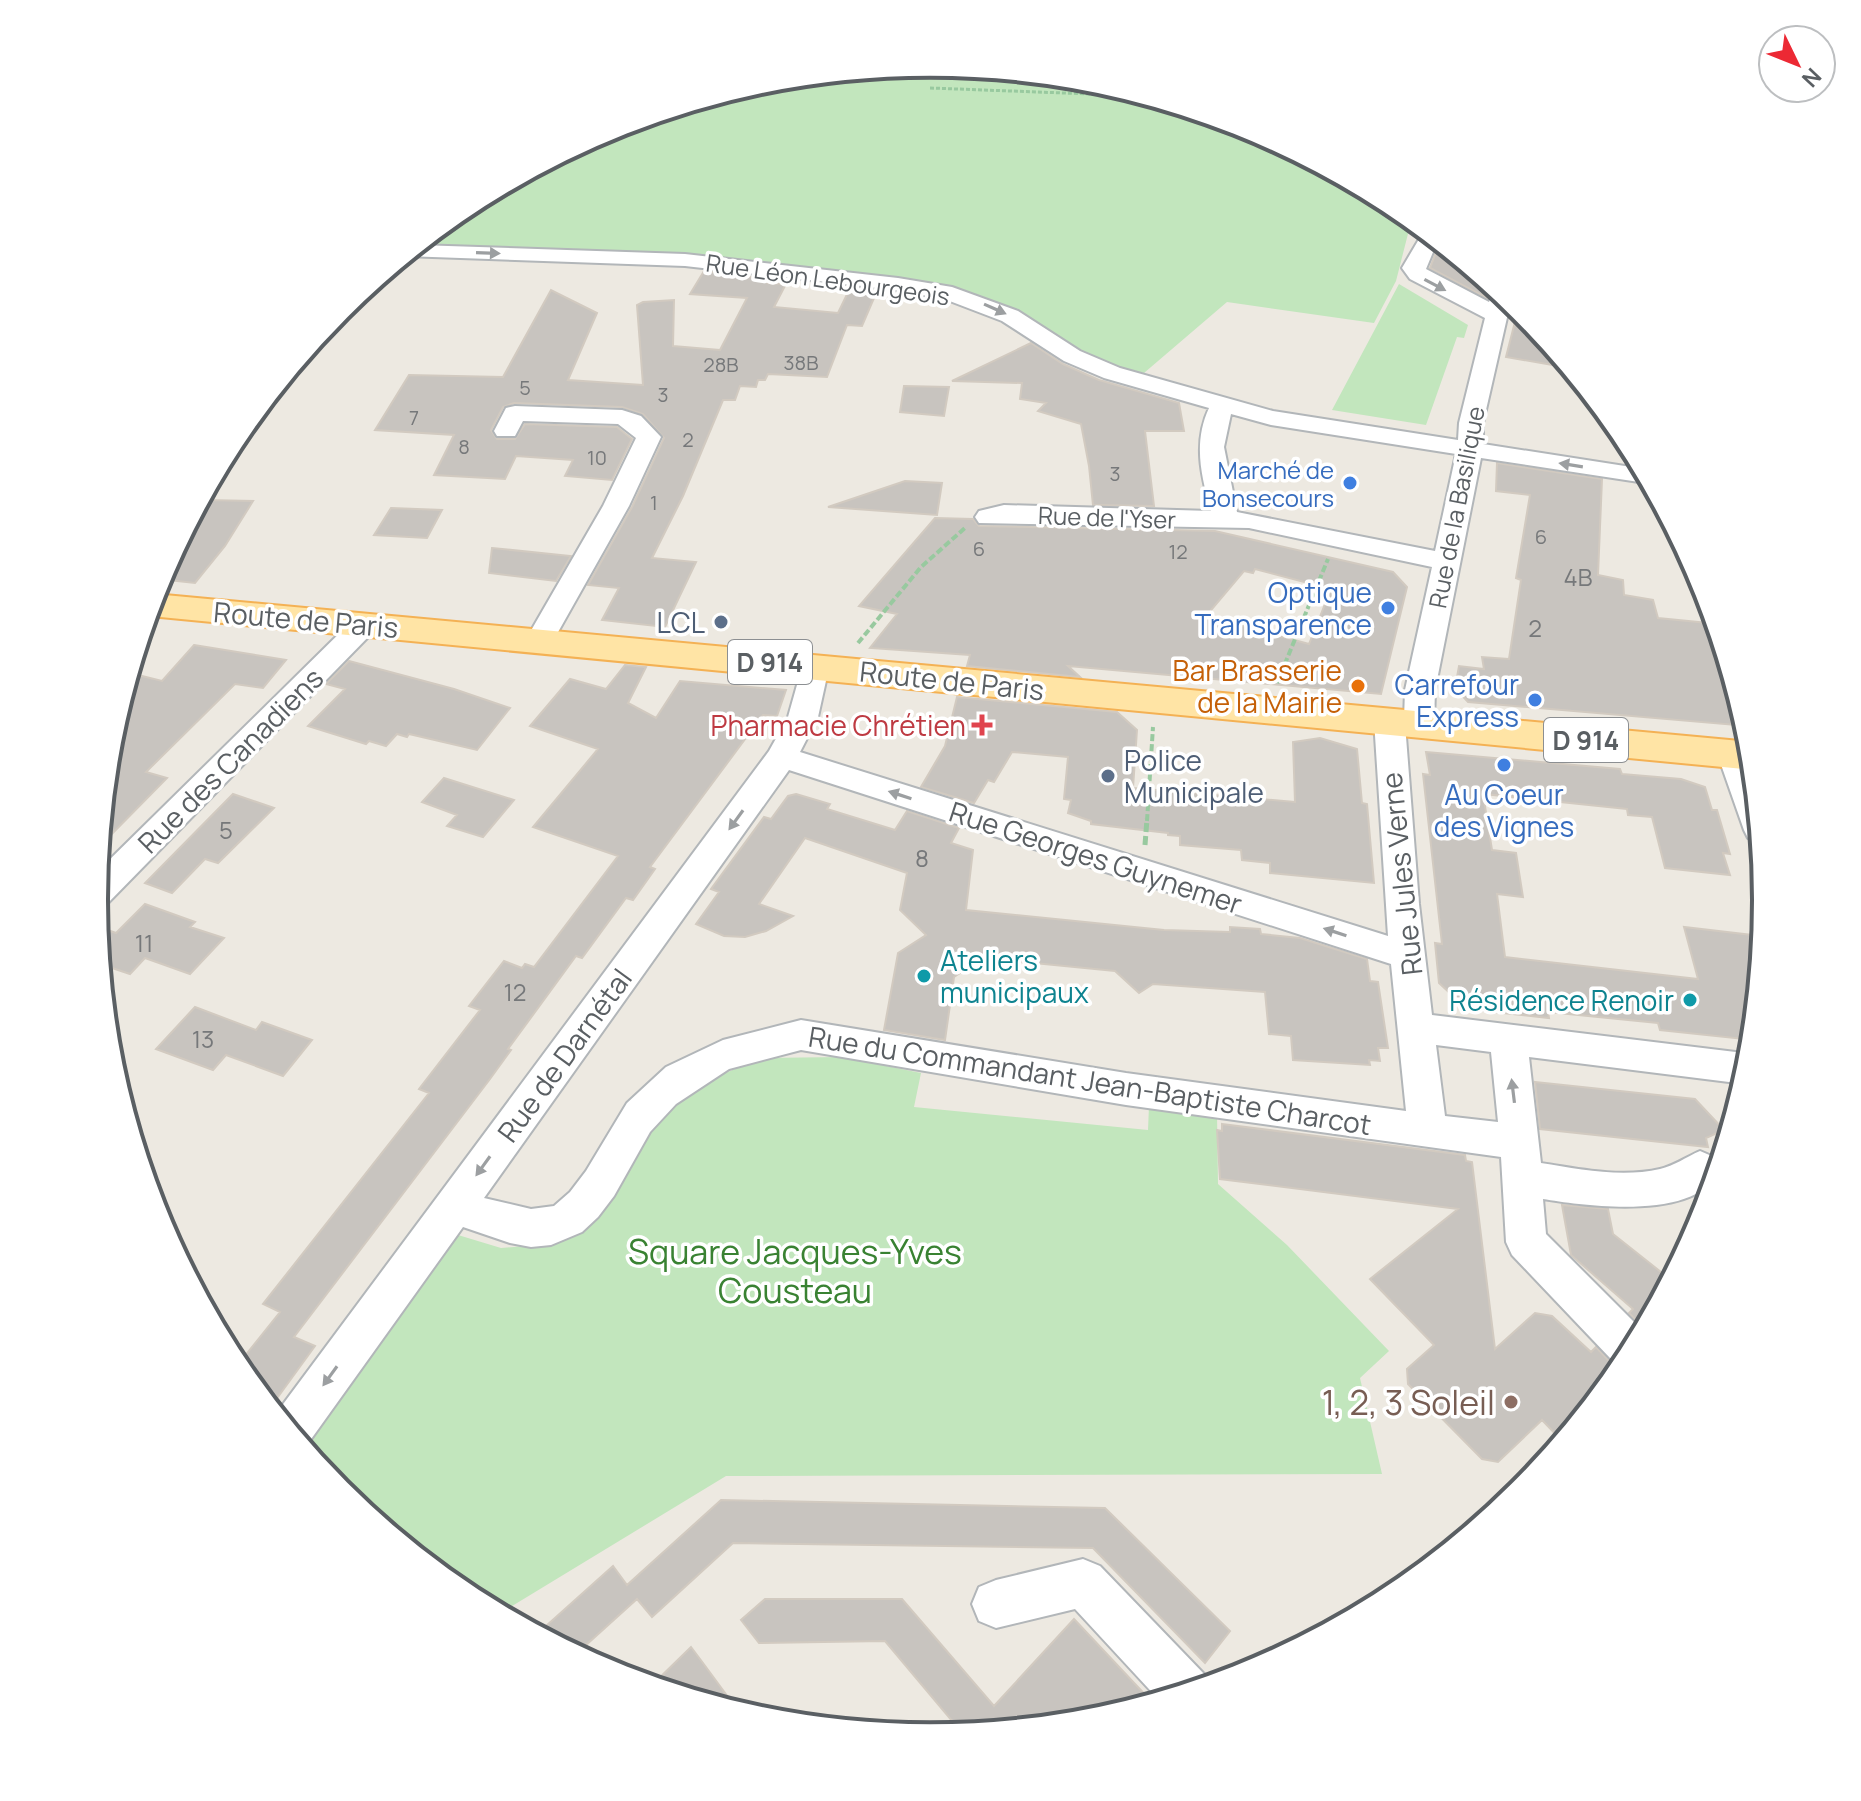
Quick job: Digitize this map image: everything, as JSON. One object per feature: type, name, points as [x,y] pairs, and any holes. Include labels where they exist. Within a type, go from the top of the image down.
[{"type":"main road","name":"Route de Paris","points":[[163,606],[1739,755]]},
{"type":"street","points":[[1426,244],[1413,268],[1425,280],[1494,302]]},
{"type":"street","name":"Rue Léon Lebourgeois","points":[[426,252],[685,260],[845,277],[939,292],[1000,311],[1095,367],[1271,418],[1634,475]]},
{"type":"street","name":"Rue de la Basilique","points":[[1404,722],[1420,690],[1470,449],[1471,423],[1498,305]]},
{"type":"street","points":[[1223,405],[1212,427],[1211,442],[1226,519]]},
{"type":"street","points":[[506,431],[515,413],[622,417],[632,421],[649,437],[616,506],[539,641]]},
{"type":"street","name":"Rue de l'Yser","points":[[988,517],[1004,513],[1249,520],[1445,561]]},
{"type":"street","name":"Rue des Canadiens","points":[[109,881],[365,624]]},
{"type":"street","name":"Rue de Darnétal","points":[[296,1423],[782,757],[803,717],[814,667]]},
{"type":"street","name":"Rue Jules Verne","points":[[1404,722],[1402,904],[1427,1131]]},
{"type":"street","name":"Rue Georges Guynemer","points":[[782,757],[1409,956]]},
{"type":"street","points":[[1417,1028],[1735,1068]]},
{"type":"street","name":"Rue du Commandant Jean-Baptiste Charcot","points":[[455,1205],[504,1225],[531,1230],[568,1221],[584,1208],[599,1186],[637,1119],[686,1072],[750,1044],[801,1035],[1126,1089],[1427,1131],[1632,1191],[1684,1182],[1700,1169]]},
{"type":"street","points":[[1508,1039],[1526,1242],[1624,1342]]},
{"type":"street","points":[[996,1604],[1083,1583],[1179,1684]]},
{"type":"path","points":[[930,88],[1091,94]]},
{"type":"path","points":[[855,649],[939,549],[965,528],[988,517]]},
{"type":"path","points":[[1275,688],[1339,538]]},
{"type":"path","points":[[1145,858],[1153,726]]},
{"type":"green space","points":[[930,78],[1038,85],[1143,106],[1195,122],[1294,163],[1342,188],[1408,232],[1396,281],[1374,323],[1227,302],[1144,373],[1092,360],[982,296],[899,280],[742,259],[429,249],[519,188],[616,141],[666,122],[718,106],[823,85]]},
{"type":"green space","points":[[1399,284],[1468,325],[1464,338],[1457,337],[1426,425],[1332,410]]},
{"type":"green space","name":"Square Jacques-Yves Cousteau","points":[[842,1057],[921,1073],[914,1107],[1148,1130],[1149,1106],[1217,1113],[1218,1184],[1287,1245],[1389,1351],[1360,1378],[1382,1474],[726,1476],[510,1607],[474,1584],[388,1519],[311,1442],[458,1235],[501,1248],[546,1244],[678,1093],[761,1058]]},
{"type":"building","points":[[1436,252],[1473,282],[1487,298],[1430,268]]},
{"type":"building","points":[[704,271],[771,279],[768,283],[786,284],[774,307],[838,313],[850,288],[877,291],[862,326],[847,325],[827,377],[768,374],[765,380],[758,380],[756,387],[740,386],[735,400],[723,400],[683,496],[652,558],[696,562],[665,627],[602,620],[619,588],[588,585],[632,507],[664,438],[643,414],[622,407],[514,403],[503,407],[491,430],[497,439],[515,439],[525,424],[617,427],[632,439],[612,480],[565,476],[573,460],[516,456],[505,479],[434,475],[454,435],[375,430],[409,375],[503,377],[551,290],[597,313],[568,380],[643,385],[637,305],[643,302],[674,300],[673,346],[720,350],[747,298],[690,294]]},
{"type":"building","points":[[1515,322],[1555,365],[1506,357]]},
{"type":"building","points":[[1031,343],[1063,364],[1099,380],[1179,403],[1184,431],[1145,431],[1154,506],[1093,505],[1081,424],[1038,411],[1046,403],[1020,399],[1022,383],[952,381]]},
{"type":"building","points":[[904,386],[949,387],[944,416],[900,412]]},
{"type":"building","points":[[1497,463],[1602,479],[1598,575],[1623,580],[1624,595],[1653,600],[1658,618],[1704,623],[1734,725],[1468,702],[1455,688],[1459,666],[1484,669],[1482,657],[1509,659],[1521,580],[1516,578],[1530,495],[1496,491]]},
{"type":"building","points":[[905,481],[942,483],[937,515],[828,507]]},
{"type":"building","points":[[212,500],[253,501],[225,546],[195,583],[173,581]]},
{"type":"building","points":[[391,508],[442,510],[427,538],[374,535]]},
{"type":"building","points":[[935,518],[973,519],[979,526],[1215,531],[1393,572],[1407,587],[1381,694],[1068,666],[1080,677],[967,666],[970,655],[870,648],[897,614],[859,606]],"holes":[[[1255,569],[1331,589],[1309,644],[1206,616],[1244,571],[1253,573]]]},
{"type":"building","points":[[492,548],[571,556],[556,581],[489,573]]},
{"type":"building","points":[[194,645],[286,660],[263,688],[235,684],[146,772],[167,778],[111,835],[124,740],[140,675],[162,681]]},
{"type":"building","points":[[349,661],[454,689],[510,708],[477,750],[409,734],[407,737],[397,734],[386,746],[369,741],[366,744],[308,726],[345,689],[326,684]]},
{"type":"building","points":[[625,665],[646,667],[628,703],[656,718],[680,681],[786,690],[777,716],[763,715],[650,867],[655,869],[633,900],[626,898],[582,958],[576,956],[508,1049],[511,1050],[490,1079],[294,1337],[315,1346],[277,1399],[246,1355],[280,1312],[263,1304],[429,1093],[419,1089],[480,1010],[469,1006],[504,961],[522,968],[525,964],[534,967],[618,856],[533,827],[598,749],[530,726],[570,679],[606,689]]},
{"type":"building","points":[[957,697],[1117,712],[1137,730],[1133,788],[1295,802],[1293,742],[1320,738],[1357,749],[1362,803],[1367,804],[1374,883],[1270,873],[1270,863],[1242,860],[1241,850],[1180,845],[1180,836],[1168,833],[1091,824],[1091,821],[1068,813],[1071,800],[1064,799],[1068,757],[1012,752],[994,782],[988,780],[974,803],[921,787],[945,746]]},
{"type":"building","points":[[1426,752],[1620,769],[1622,774],[1681,779],[1705,787],[1712,810],[1717,810],[1730,854],[1723,853],[1730,875],[1665,868],[1652,817],[1628,815],[1627,809],[1483,794],[1492,850],[1516,853],[1523,897],[1497,894],[1505,957],[1698,979],[1684,927],[1752,935],[1741,1039],[1660,1030],[1658,1023],[1548,1012],[1549,1018],[1467,1009],[1439,983],[1435,943],[1442,944],[1423,774],[1430,775]]},
{"type":"building","points":[[444,778],[514,800],[483,837],[447,826],[457,815],[422,802]]},
{"type":"building","points":[[233,794],[274,808],[218,863],[205,859],[172,893],[145,883]]},
{"type":"building","points":[[796,794],[830,804],[827,809],[895,830],[907,811],[959,828],[951,843],[973,850],[966,910],[1164,930],[1230,932],[1230,927],[1260,929],[1261,934],[1300,938],[1367,959],[1370,981],[1378,982],[1388,1048],[1378,1048],[1380,1061],[1369,1060],[1370,1065],[1293,1060],[1291,1036],[1269,1034],[1265,992],[1153,984],[1139,993],[1115,971],[983,958],[954,977],[945,1040],[884,1030],[898,953],[926,935],[900,910],[907,873],[805,838],[759,904],[793,916],[766,931],[745,937],[724,936],[696,924],[719,892],[711,889],[764,817],[771,819],[788,796]]},
{"type":"building","points":[[145,904],[195,922],[190,927],[224,938],[190,974],[145,958],[130,974],[111,968],[109,930],[116,933]]},
{"type":"building","points":[[195,1007],[256,1030],[262,1022],[312,1040],[283,1076],[226,1055],[213,1070],[156,1049]]},
{"type":"building","points":[[1535,1082],[1695,1099],[1721,1127],[1719,1132],[1706,1138],[1708,1147],[1540,1129]]},
{"type":"building","points":[[1222,1124],[1465,1155],[1466,1161],[1472,1162],[1495,1349],[1535,1313],[1552,1316],[1591,1352],[1596,1347],[1611,1361],[1556,1435],[1542,1420],[1498,1462],[1482,1459],[1408,1384],[1407,1369],[1434,1345],[1370,1279],[1458,1209],[1220,1179],[1217,1130],[1222,1131]]},
{"type":"building","points":[[1562,1205],[1608,1209],[1613,1234],[1663,1274],[1637,1321],[1629,1313],[1633,1309],[1571,1255]]},
{"type":"building","points":[[721,1500],[1105,1508],[1230,1631],[1205,1663],[1093,1548],[733,1543],[652,1617],[637,1599],[585,1646],[545,1627],[613,1566],[627,1585]]},
{"type":"building","points":[[765,1599],[902,1599],[994,1706],[1074,1619],[1145,1694],[1038,1716],[953,1722],[885,1641],[759,1643],[741,1620]]},
{"type":"building","points":[[691,1647],[728,1697],[718,1695],[660,1677]]},
{"type":"place","name":"Marché de Bonsecours","points":[[1350,483]]},
{"type":"place","name":"Optique Transparence","points":[[1388,608]]},
{"type":"place","name":"LCL","points":[[721,622]]},
{"type":"place","name":"Bar Brasserie de la Mairie","points":[[1358,686]]},
{"type":"place","name":"Carrefour Express","points":[[1535,700]]},
{"type":"place","name":"Pharmacie Chrétien","points":[[982,725]]},
{"type":"place","name":"Au Coeur des Vignes","points":[[1504,765]]},
{"type":"place","name":"Police Municipale","points":[[1108,776]]},
{"type":"place","name":"Ateliers municipaux","points":[[924,976]]},
{"type":"place","name":"Résidence Renoir","points":[[1690,1000]]},
{"type":"place","name":"1, 2, 3 Soleil","points":[[1511,1402]]}]
